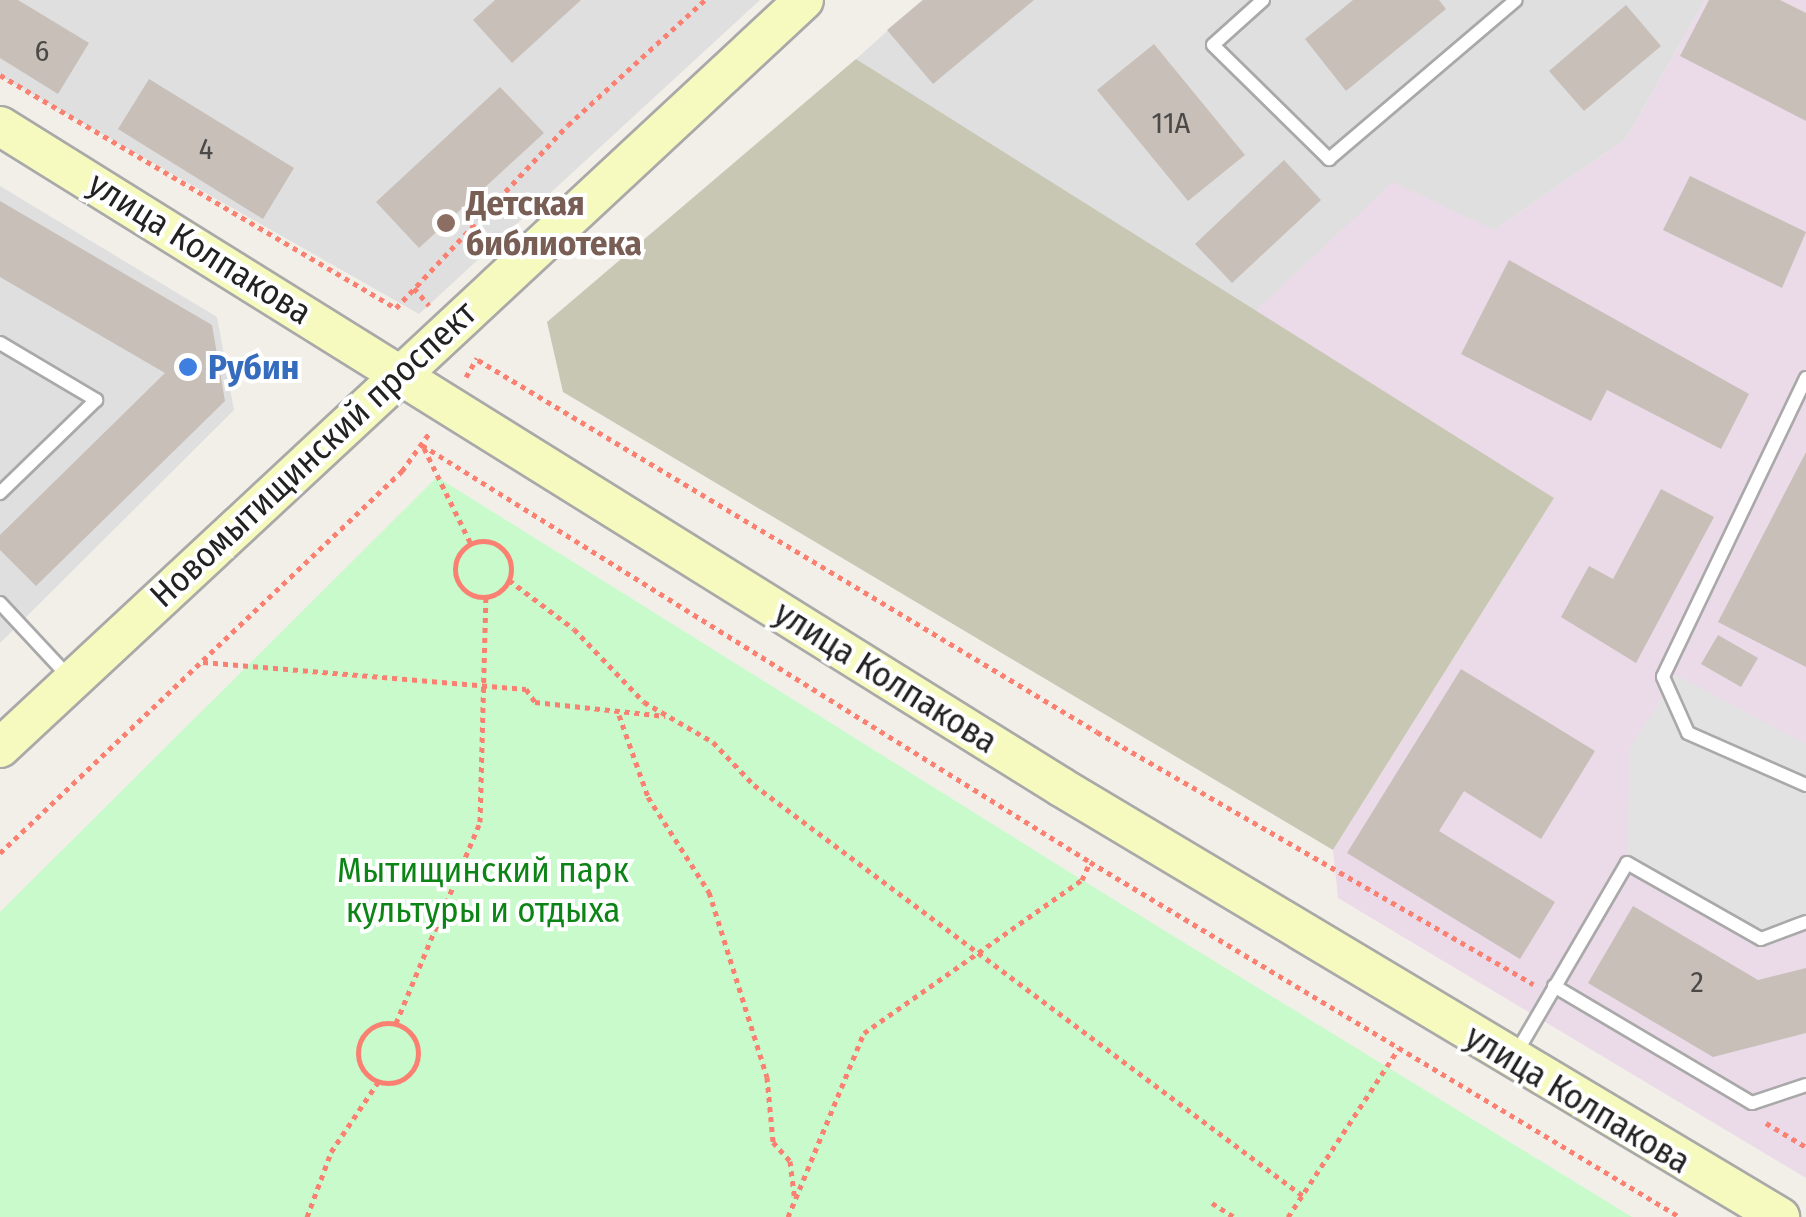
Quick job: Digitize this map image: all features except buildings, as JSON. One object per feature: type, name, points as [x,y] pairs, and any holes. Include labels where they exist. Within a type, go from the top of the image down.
[{"type":"street","name":"Новомытищинский проспект","points":[[0,748],[804,0]]},
{"type":"street","name":"улица Колпакова","points":[[0,126],[1512,1062],[1764,1213]]},
{"type":"lane","points":[[1264,0],[1214,45],[1328,159],[1516,0]]},
{"type":"lane","points":[[0,343],[96,400],[0,493]]},
{"type":"lane","points":[[1806,378],[1663,677],[1688,734],[1806,785]]},
{"type":"lane","points":[[0,603],[72,680]]},
{"type":"lane","points":[[1512,1062],[1626,863],[1761,938],[1806,922]]},
{"type":"lane","points":[[1551,990],[1752,1103],[1806,1086]]},
{"type":"path","points":[[0,76],[396,308],[568,125],[705,0]]},
{"type":"path","points":[[478,360],[1097,732],[1551,990]]},
{"type":"path","points":[[422,445],[471,544]]},
{"type":"path","points":[[0,853],[402,472],[422,445]]},
{"type":"path","points":[[422,445],[1090,862],[1680,1217]]},
{"type":"path","points":[[509,580],[486,597],[470,594],[456,572],[459,556],[471,544],[490,542],[506,553],[509,580],[574,629],[644,702],[713,742],[754,785],[1303,1196]]},
{"type":"path","points":[[396,1023],[480,822],[486,597]]},
{"type":"path","points":[[202,662],[526,690],[535,702],[588,704],[619,715],[668,716]]},
{"type":"path","points":[[619,715],[648,797],[710,892],[767,1077],[773,1142],[790,1161],[795,1200]]},
{"type":"path","points":[[788,1217],[864,1034],[1082,880],[1090,862]]},
{"type":"path","points":[[396,1023],[412,1034],[417,1062],[397,1082],[378,1082],[362,1069],[360,1039],[375,1025],[396,1023]]},
{"type":"path","points":[[1288,1217],[1400,1048]]},
{"type":"path","points":[[307,1217],[331,1152],[378,1082]]},
{"type":"path","points":[[1754,1116],[1806,1146]]},
{"type":"path","points":[[1212,1203],[1234,1217]]},
{"type":"shaded area","points":[[0,0],[760,0],[419,314],[0,76]]},
{"type":"shaded area","points":[[922,0],[1705,0],[1626,139],[1494,230],[1251,315],[856,59]]},
{"type":"shaded area","points":[[1705,0],[1806,0],[1806,1178],[1338,898],[1333,850],[1554,498],[1251,315],[1393,182],[1494,230],[1626,139]]},
{"type":"shaded area","points":[[856,59],[1554,498],[1333,850],[563,392],[547,322]]},
{"type":"shaded area","points":[[0,186],[217,317],[234,410],[0,643]]},
{"type":"shaded area","points":[[1676,675],[1806,744],[1806,922],[1761,939],[1627,863],[1630,748]]},
{"type":"green space","name":"Мытищинский парк культуры и отдыха","points":[[437,477],[1082,880],[1632,1217],[0,1217],[0,912]]},
{"type":"place","name":"Детская библиотека","points":[[446,223]]},
{"type":"place","name":"Рубин","points":[[188,367]]}]
